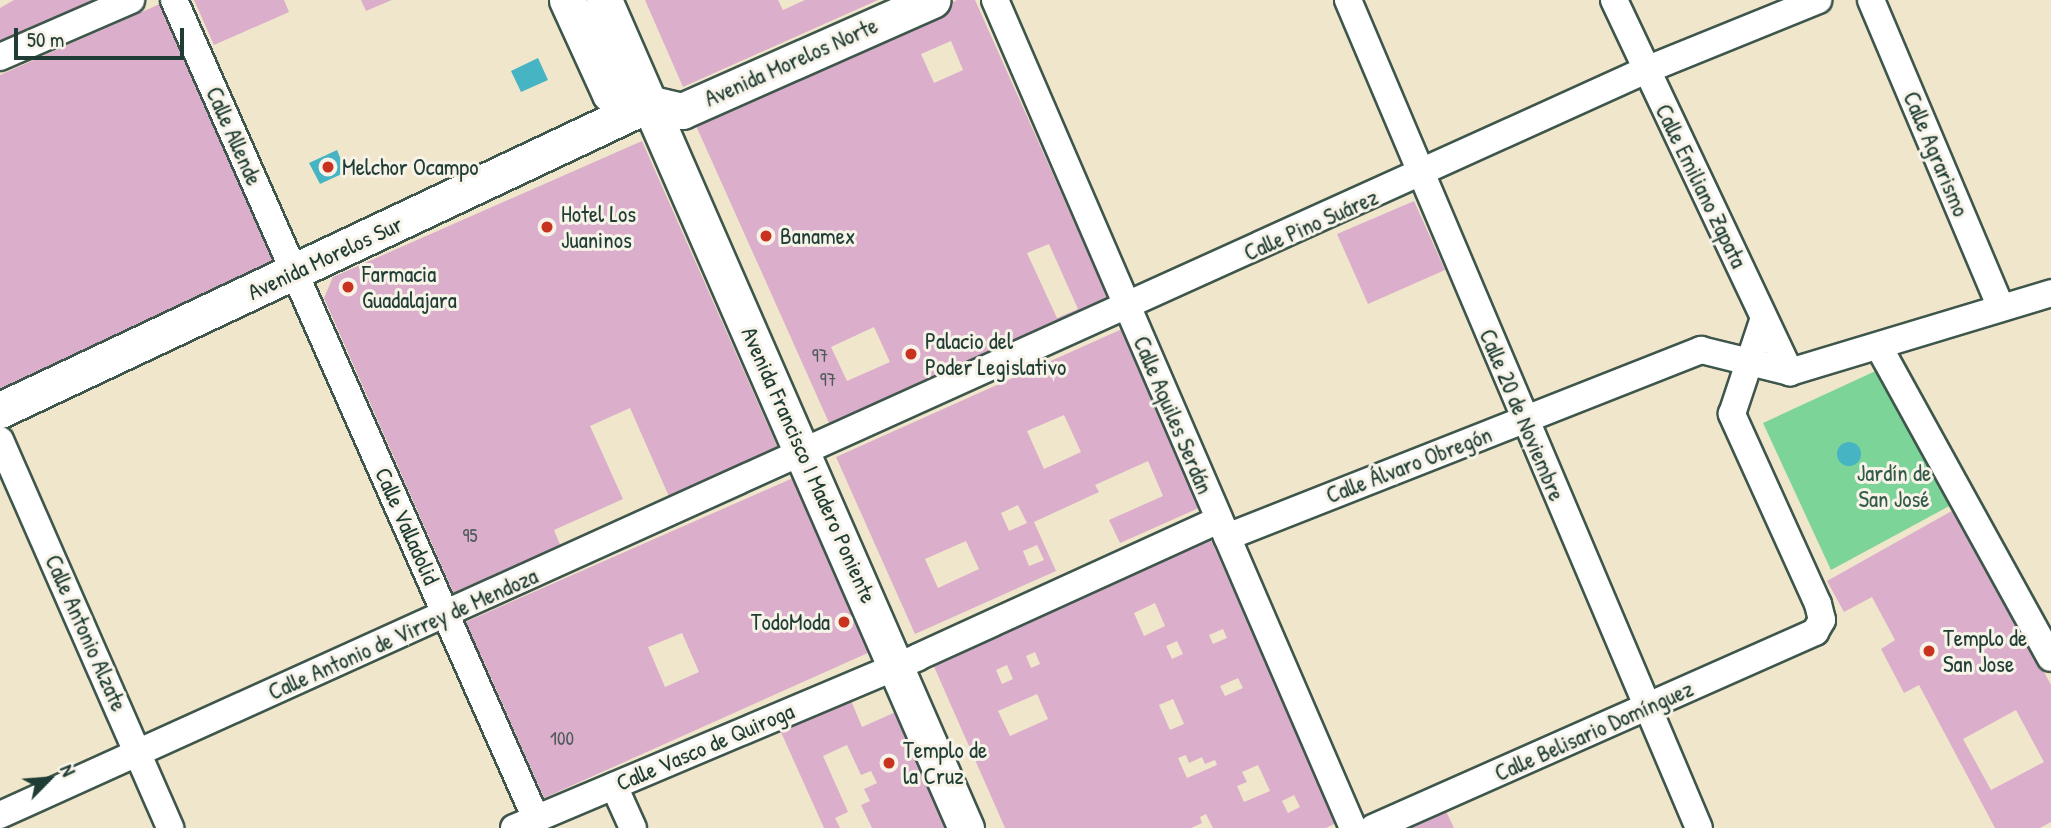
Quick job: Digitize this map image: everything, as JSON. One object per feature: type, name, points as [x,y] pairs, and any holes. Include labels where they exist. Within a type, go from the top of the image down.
[{"type":"main road","name":"Avenida Morelos Norte","points":[[568,0],[610,94],[682,111],[932,0]]},
{"type":"main road","name":"Avenida Francisco I Madero Poniente","points":[[604,0],[805,453],[966,828]]},
{"type":"main road","name":"Avenida Morelos Sur","points":[[0,410],[649,104]]},
{"type":"street","points":[[0,57],[131,0]]},
{"type":"street","name":"Calle Allende","points":[[174,0],[294,272]]},
{"type":"street","name":"Calle Aquiles Serdán","points":[[995,0],[1353,828]]},
{"type":"street","name":"Calle 20 de Noviembre","points":[[1348,0],[1424,174],[1522,420],[1699,828]]},
{"type":"street","name":"Calle Emiliano Zapata","points":[[1614,0],[1790,372]]},
{"type":"street","name":"Calle Pino Suárez","points":[[805,453],[1424,174],[1646,70],[1818,0]]},
{"type":"street","name":"Calle Agrarismo","points":[[1871,0],[2001,308]]},
{"type":"street","name":"Calle Valladolid","points":[[294,272],[446,615],[525,823]]},
{"type":"street","points":[[1790,372],[1880,347],[2051,293]]},
{"type":"street","points":[[1749,363],[1764,318]]},
{"type":"street","points":[[1880,347],[2040,615],[2051,658]]},
{"type":"street","name":"Calle Álvaro Obregón","points":[[896,666],[1222,528],[1522,420],[1701,350],[1790,372]]},
{"type":"street","name":"Calle Belisario Domínguez","points":[[1373,828],[1815,632],[1822,620],[1818,604],[1732,414],[1749,363]]},
{"type":"street","name":"Calle Antonio Alzate","points":[[0,440],[139,752],[170,828]]},
{"type":"street","name":"Calle Antonio de Virrey de Mendoza","points":[[0,814],[805,453]]},
{"type":"street","name":"Calle Vasco de Quiroga","points":[[525,823],[896,666]]},
{"type":"street","points":[[614,786],[633,828]]},
{"type":"green space","name":"Jardín de San José","points":[[1882,368],[1953,504],[1831,570],[1763,423]]},
{"type":"water","points":[[538,58],[548,80],[521,92],[511,71]]},
{"type":"water","points":[[337,150],[346,172],[320,184],[309,163]]},
{"type":"water","points":[[1849,442],[1858,445],[1861,454],[1858,463],[1849,466],[1840,463],[1837,454],[1840,445]]},
{"type":"building","points":[[14,0],[98,0],[0,43],[0,8]]},
{"type":"building","points":[[194,0],[284,0],[289,12],[214,45]]},
{"type":"building","points":[[361,0],[392,0],[366,11]]},
{"type":"building","points":[[645,0],[778,0],[783,10],[805,0],[878,0],[683,87]]},
{"type":"building","points":[[957,0],[975,0],[1109,300],[830,425],[693,119]],"holes":[[[951,41],[963,70],[934,83],[921,54]],[[1049,244],[1078,309],[1057,318],[1027,253]],[[874,327],[890,362],[847,381],[831,347]]]},
{"type":"building","points":[[162,3],[282,271],[0,391],[0,75]]},
{"type":"building","points":[[642,141],[780,453],[671,501],[630,408],[590,426],[623,499],[554,530],[561,547],[454,594],[324,298],[333,277]]},
{"type":"building","points":[[1414,201],[1445,270],[1368,304],[1337,234]]},
{"type":"building","points":[[1122,329],[1201,507],[1120,543],[1109,520],[1163,496],[1148,461],[1095,485],[1099,492],[1034,522],[1056,571],[915,634],[836,457]],"holes":[[[1064,415],[1081,452],[1044,469],[1027,431]],[[1018,505],[1027,523],[1009,531],[1001,513]],[[966,541],[979,569],[938,588],[925,559]],[[1037,545],[1044,560],[1029,566],[1023,551]]]},
{"type":"building","points":[[793,478],[870,652],[544,798],[481,655],[475,657],[461,624]],"holes":[[[682,633],[699,672],[665,687],[648,647]]]},
{"type":"building","points":[[1957,508],[2051,685],[2051,822],[2040,828],[1995,828],[1919,685],[1904,693],[1881,649],[1895,640],[1872,597],[1844,612],[1827,581]],"holes":[[[2016,710],[2044,762],[1991,790],[1963,739]]]},
{"type":"building","points":[[1211,540],[1338,822],[1326,828],[1213,828],[1206,814],[1200,817],[1202,823],[1191,828],[1005,828],[932,662]],"holes":[[[1155,603],[1165,626],[1144,636],[1134,613]],[[1223,629],[1227,638],[1213,644],[1209,635]],[[1177,641],[1183,654],[1172,659],[1166,646]],[[1035,652],[1040,664],[1031,668],[1026,656]],[[1007,665],[1013,679],[1002,684],[996,670]],[[1238,678],[1243,688],[1225,696],[1220,686]],[[1037,694],[1048,719],[1010,736],[998,711]],[[1173,699],[1184,724],[1170,730],[1159,705]],[[1186,755],[1189,763],[1202,757],[1205,764],[1215,760],[1217,765],[1187,778],[1178,758]],[[1258,765],[1270,791],[1244,802],[1237,786],[1247,782],[1242,772]],[[1294,795],[1300,807],[1288,813],[1282,801]]]},
{"type":"building","name":"Templo de la Cruz","points":[[850,698],[862,727],[898,711],[951,828],[872,828],[861,805],[870,801],[864,789],[877,783],[871,771],[861,775],[847,745],[823,756],[848,812],[835,818],[840,828],[824,828],[780,730]]},
{"type":"building","points":[[1446,811],[1454,828],[1410,828]]},
{"type":"place","name":"Melchor Ocampo","points":[[328,167]]},
{"type":"place","name":"Hotel Los Juaninos","points":[[547,227]]},
{"type":"place","name":"Banamex","points":[[766,236]]},
{"type":"place","name":"Farmacia Guadalajara","points":[[348,287]]},
{"type":"place","name":"Palacio del Poder Legislativo","points":[[911,354]]},
{"type":"place","name":"TodoModa","points":[[844,622]]},
{"type":"place","name":"Templo de San Jose","points":[[1929,651]]},
{"type":"place","name":"Templo de la Cruz","points":[[889,763]]}]
